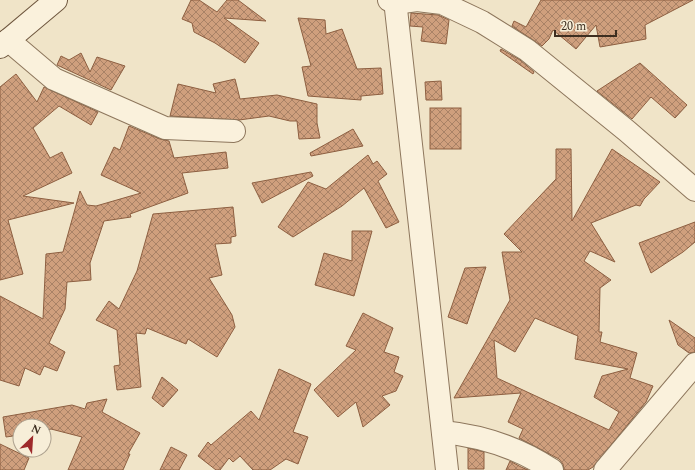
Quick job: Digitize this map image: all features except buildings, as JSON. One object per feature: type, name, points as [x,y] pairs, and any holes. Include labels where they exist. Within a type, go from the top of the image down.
[{"type":"street","points":[[56,0],[4,44],[54,79],[165,128],[234,131]]},
{"type":"street","points":[[447,470],[393,1],[417,0],[442,4],[482,22],[521,46],[621,126],[695,190]]},
{"type":"street","points":[[605,470],[695,364]]},
{"type":"street","points":[[443,432],[470,434],[502,444],[552,470]]}]
